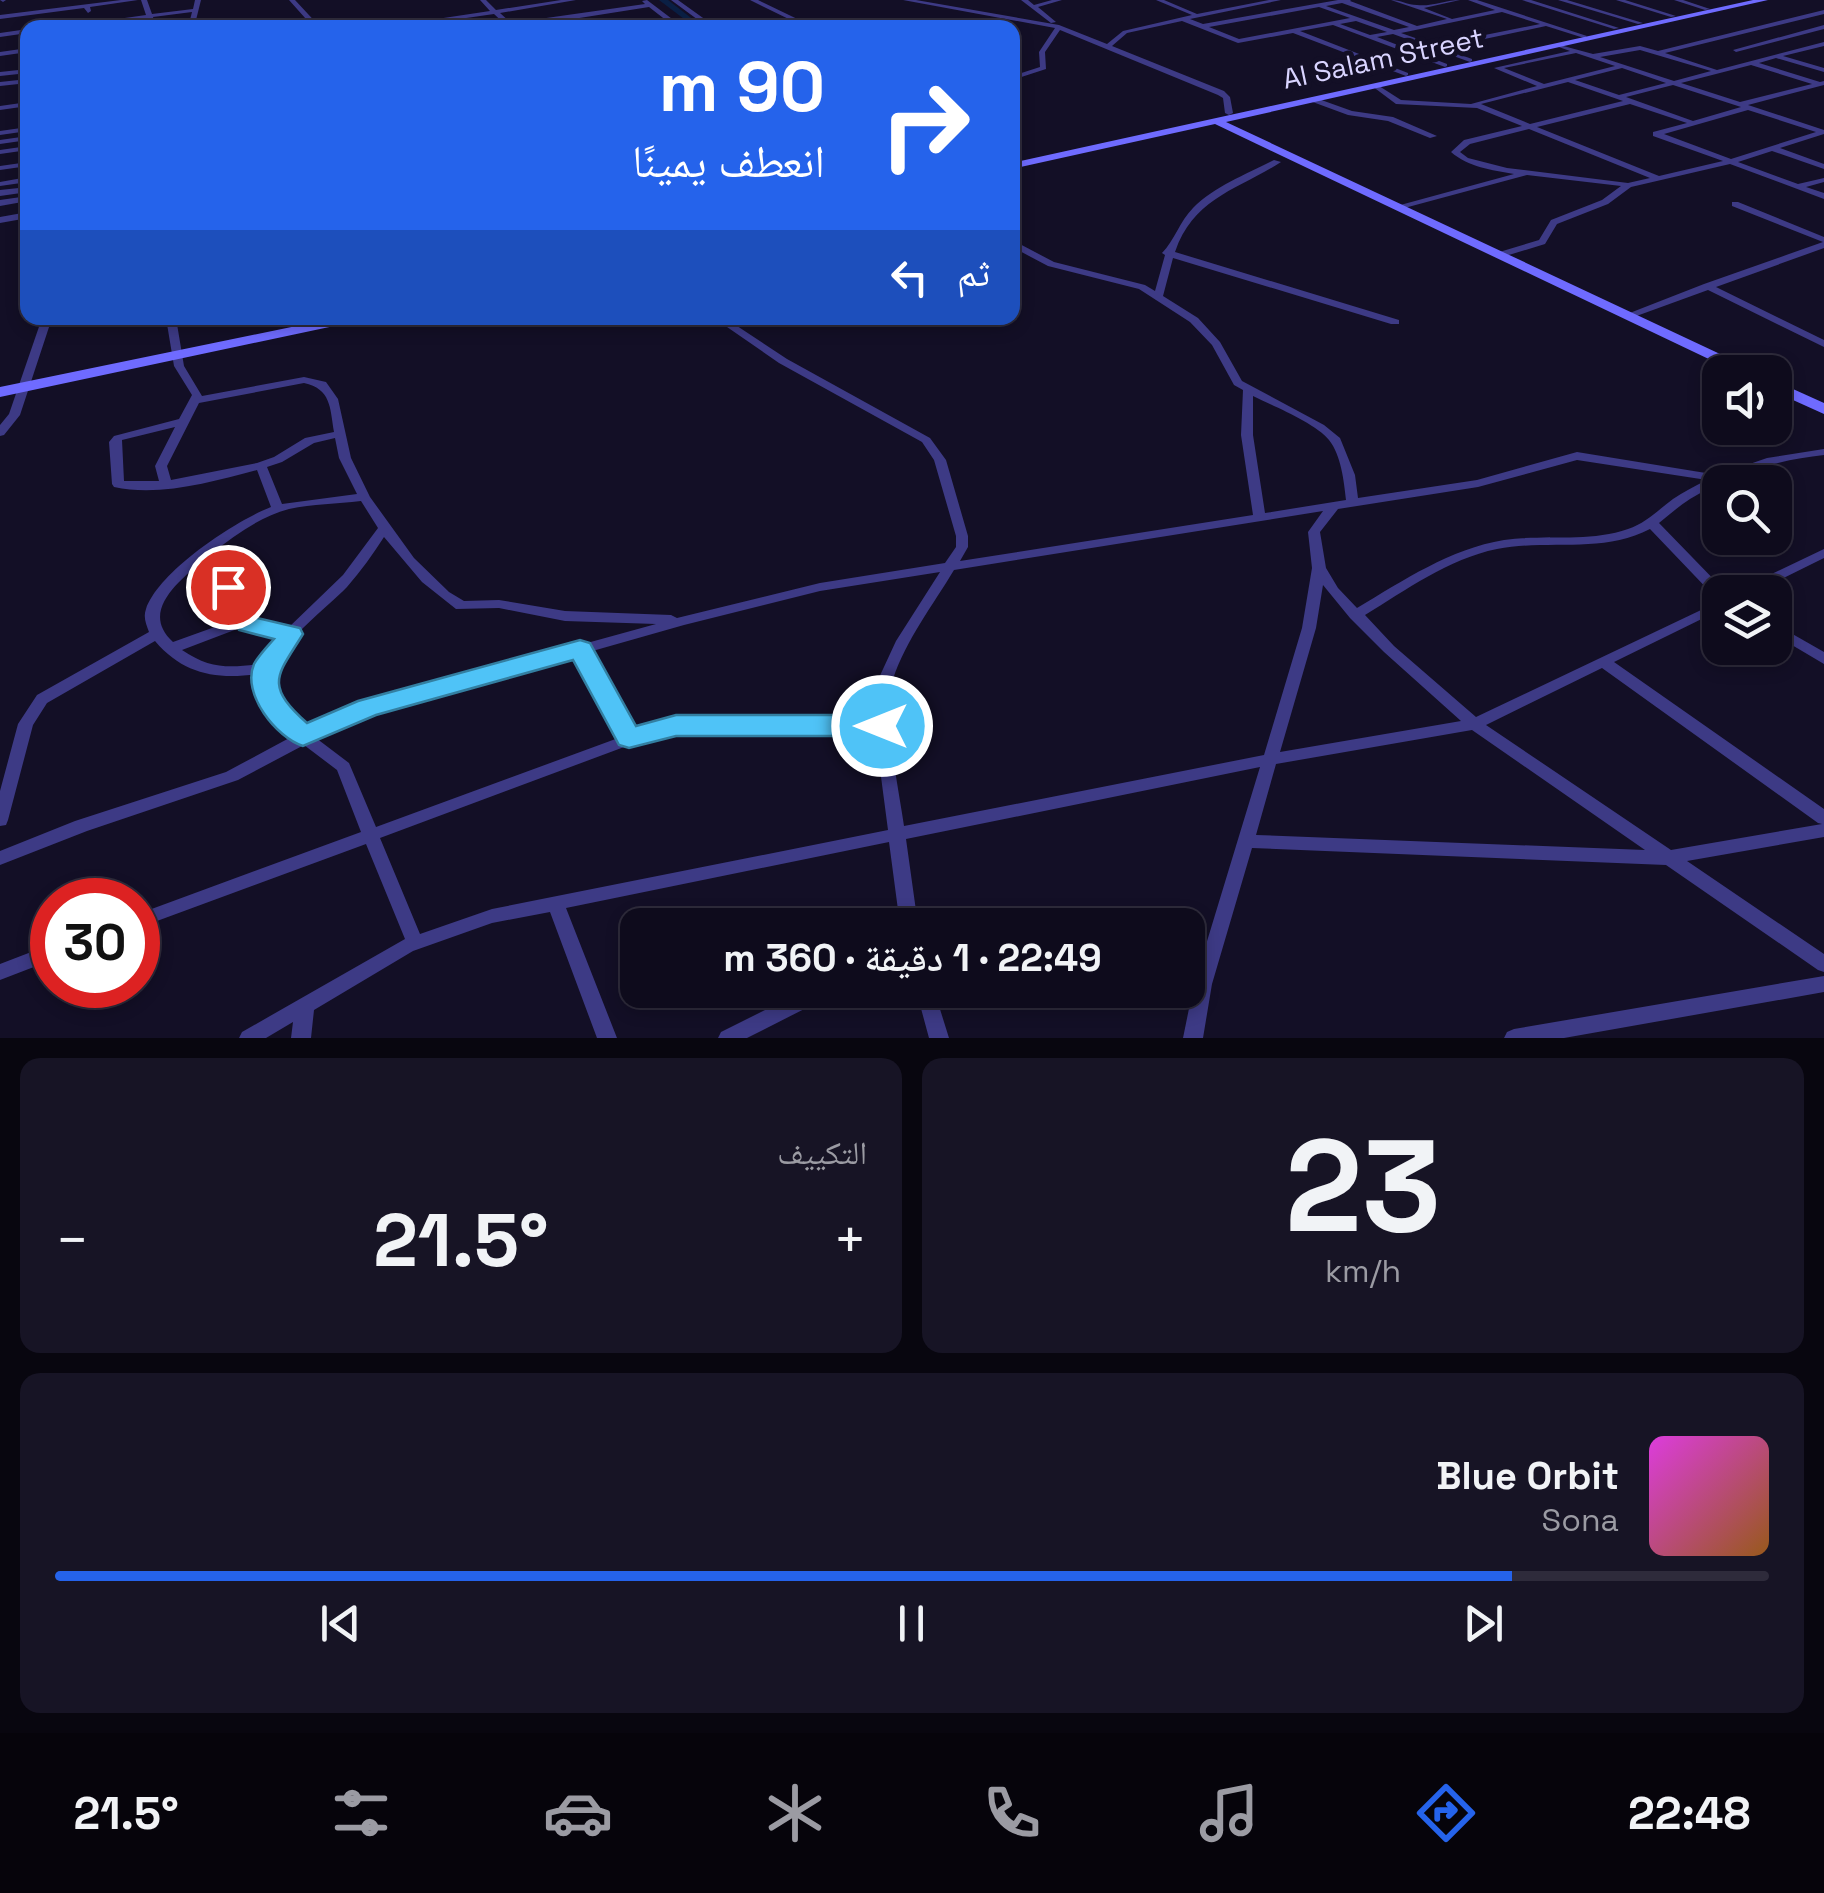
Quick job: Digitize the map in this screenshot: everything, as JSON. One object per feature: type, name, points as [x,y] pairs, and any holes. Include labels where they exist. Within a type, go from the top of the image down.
[{"type":"main road","name":"Al Salam Street","points":[[1020,162],[1746,0]]},
{"type":"main road","name":"Al Salam Street","points":[[1020,162],[1764,0]]},
{"type":"main road","points":[[1216,121],[1711,355]]},
{"type":"main road","points":[[178,354],[300,325]]},
{"type":"main road","points":[[0,392],[320,325]]},
{"type":"main road","points":[[1792,394],[1824,409]]},
{"type":"street","points":[[0,17],[135,0]]},
{"type":"street","points":[[144,0],[152,20]]},
{"type":"street","points":[[193,20],[198,0]]},
{"type":"street","points":[[292,0],[311,20]]},
{"type":"street","points":[[482,0],[505,20]]},
{"type":"street","points":[[438,20],[570,0]]},
{"type":"street","points":[[674,0],[703,20]]},
{"type":"street","points":[[753,0],[795,20]]},
{"type":"street","points":[[906,0],[1019,20]]},
{"type":"street","points":[[1024,0],[1059,27]]},
{"type":"street","points":[[1032,6],[1059,0]]},
{"type":"street","points":[[1161,0],[1196,15]]},
{"type":"street","points":[[1108,47],[1131,30],[1278,0]]},
{"type":"street","points":[[1204,26],[1345,0],[1414,28]]},
{"type":"street","points":[[1394,0],[1453,20]]},
{"type":"street","points":[[1417,8],[1457,0]]},
{"type":"street","points":[[1471,0],[1584,36]]},
{"type":"street","points":[[1524,0],[1616,28]]},
{"type":"street","points":[[1562,0],[1640,23]]},
{"type":"street","points":[[1619,0],[1673,16]]},
{"type":"street","points":[[1677,0],[1707,8]]},
{"type":"street","points":[[551,20],[646,3],[670,20]]},
{"type":"street","points":[[1258,4],[1280,12]]},
{"type":"street","points":[[1319,5],[1470,60]]},
{"type":"street","points":[[87,6],[91,20]]},
{"type":"street","points":[[125,20],[196,10]]},
{"type":"street","points":[[1370,38],[1502,10]]},
{"type":"street","points":[[28,13],[28,20]]},
{"type":"street","points":[[1658,53],[1822,13]]},
{"type":"street","points":[[1181,18],[1238,41],[1356,19]]},
{"type":"street","points":[[1020,20],[1059,27],[1222,93],[1229,114]]},
{"type":"street","points":[[1788,22],[1821,30]]},
{"type":"street","points":[[1333,24],[1446,65]]},
{"type":"street","points":[[1436,47],[1546,24]]},
{"type":"street","points":[[1020,76],[1044,68],[1042,52],[1059,27]]},
{"type":"street","points":[[1736,50],[1821,30]]},
{"type":"street","points":[[1294,31],[1406,74]]},
{"type":"street","points":[[1708,41],[1824,70]]},
{"type":"street","points":[[1558,45],[1824,132]]},
{"type":"street","points":[[1619,97],[1824,46]]},
{"type":"street","points":[[1592,56],[1633,48],[1716,71]]},
{"type":"street","points":[[1544,86],[1498,68],[1576,51]]},
{"type":"street","points":[[1750,63],[1822,84]]},
{"type":"street","points":[[1476,106],[1480,100],[1622,66]]},
{"type":"street","points":[[1568,80],[1691,122]]},
{"type":"street","points":[[1822,84],[1656,134],[1824,196]]},
{"type":"street","points":[[1374,85],[1399,102],[1476,106],[1662,180]]},
{"type":"street","points":[[1313,99],[1351,112],[1390,118],[1433,136]]},
{"type":"street","points":[[1632,102],[1467,142],[1455,152],[1468,164],[1628,186],[1726,163],[1824,132]]},
{"type":"street","points":[[1772,148],[1824,167]]},
{"type":"street","points":[[1159,296],[1167,253],[1177,232],[1208,198],[1277,162]]},
{"type":"street","points":[[1397,207],[1528,172]]},
{"type":"street","points":[[1797,187],[1824,180]]},
{"type":"street","points":[[1499,255],[1542,242],[1554,222],[1605,202],[1628,186]]},
{"type":"street","points":[[1735,204],[1824,243]]},
{"type":"street","points":[[1627,316],[1824,243]]},
{"type":"street","points":[[1020,247],[1052,264],[1120,279],[1159,296],[1206,332],[1232,375],[1248,391],[1298,414],[1336,440],[1348,475],[1343,503],[1314,532],[1319,568],[1309,628],[1203,984],[1192,1038]]},
{"type":"street","points":[[1167,253],[1395,322]]},
{"type":"street","points":[[1707,286],[1824,344]]},
{"type":"street","points":[[0,433],[11,420],[45,325]]},
{"type":"street","points":[[166,484],[161,466],[196,400],[178,354],[172,325]]},
{"type":"street","points":[[728,325],[773,355],[932,445],[940,460],[962,536],[953,565],[891,664],[884,682],[882,726],[907,908]]},
{"type":"street","points":[[196,400],[313,381],[328,389],[339,434],[363,497],[420,570],[461,606],[510,605],[565,616],[683,621]]},
{"type":"street","points":[[1248,391],[1247,436],[1259,516]]},
{"type":"street","points":[[185,421],[123,435],[115,442],[118,484],[128,488],[166,484],[261,466],[283,458],[302,444],[339,434]]},
{"type":"street","points":[[1762,465],[1788,456],[1824,452]]},
{"type":"street","points":[[0,858],[81,826],[232,776],[358,711],[820,587],[1498,479],[1577,456],[1702,476]]},
{"type":"street","points":[[261,466],[278,508]]},
{"type":"street","points":[[1356,615],[1431,568],[1471,551],[1525,542],[1586,544],[1652,524],[1682,498],[1702,488]]},
{"type":"street","points":[[266,668],[209,670],[172,648],[157,633],[151,618],[153,607],[162,593],[208,552],[257,517],[278,508],[363,497]]},
{"type":"street","points":[[1652,524],[1702,575]]},
{"type":"street","points":[[384,528],[343,584],[291,634],[266,668],[266,682],[276,711],[343,766],[415,943]]},
{"type":"street","points":[[208,552],[245,621]]},
{"type":"street","points":[[1779,575],[1824,553]]},
{"type":"street","points":[[1319,568],[1356,615],[1474,724],[1824,964]]},
{"type":"street","points":[[248,1038],[415,943],[492,916],[1271,759],[1474,724],[1702,614]]},
{"type":"street","points":[[172,648],[245,621],[291,634]]},
{"type":"street","points":[[0,820],[26,724],[42,700],[157,633]]},
{"type":"street","points":[[1792,639],[1824,659]]},
{"type":"street","points":[[580,649],[629,738]]},
{"type":"street","points":[[1605,663],[1824,818]]},
{"type":"street","points":[[160,913],[629,738],[676,726],[882,726]]},
{"type":"street","points":[[1247,841],[1666,858],[1824,830]]},
{"type":"street","points":[[555,902],[607,1038]]},
{"type":"street","points":[[0,972],[30,960]]},
{"type":"street","points":[[1514,1038],[1824,984]]},
{"type":"street","points":[[301,1038],[305,1005]]},
{"type":"street","points":[[728,1038],[787,1008]]},
{"type":"street","points":[[930,1008],[939,1038]]},
{"type":"waterway","points":[[663,0],[690,20]]},
{"type":"route","points":[[228,587],[248,624],[291,634],[266,668],[266,682],[276,711],[303,736],[348,714],[580,649],[629,738],[658,729],[700,724],[882,726]]}]
